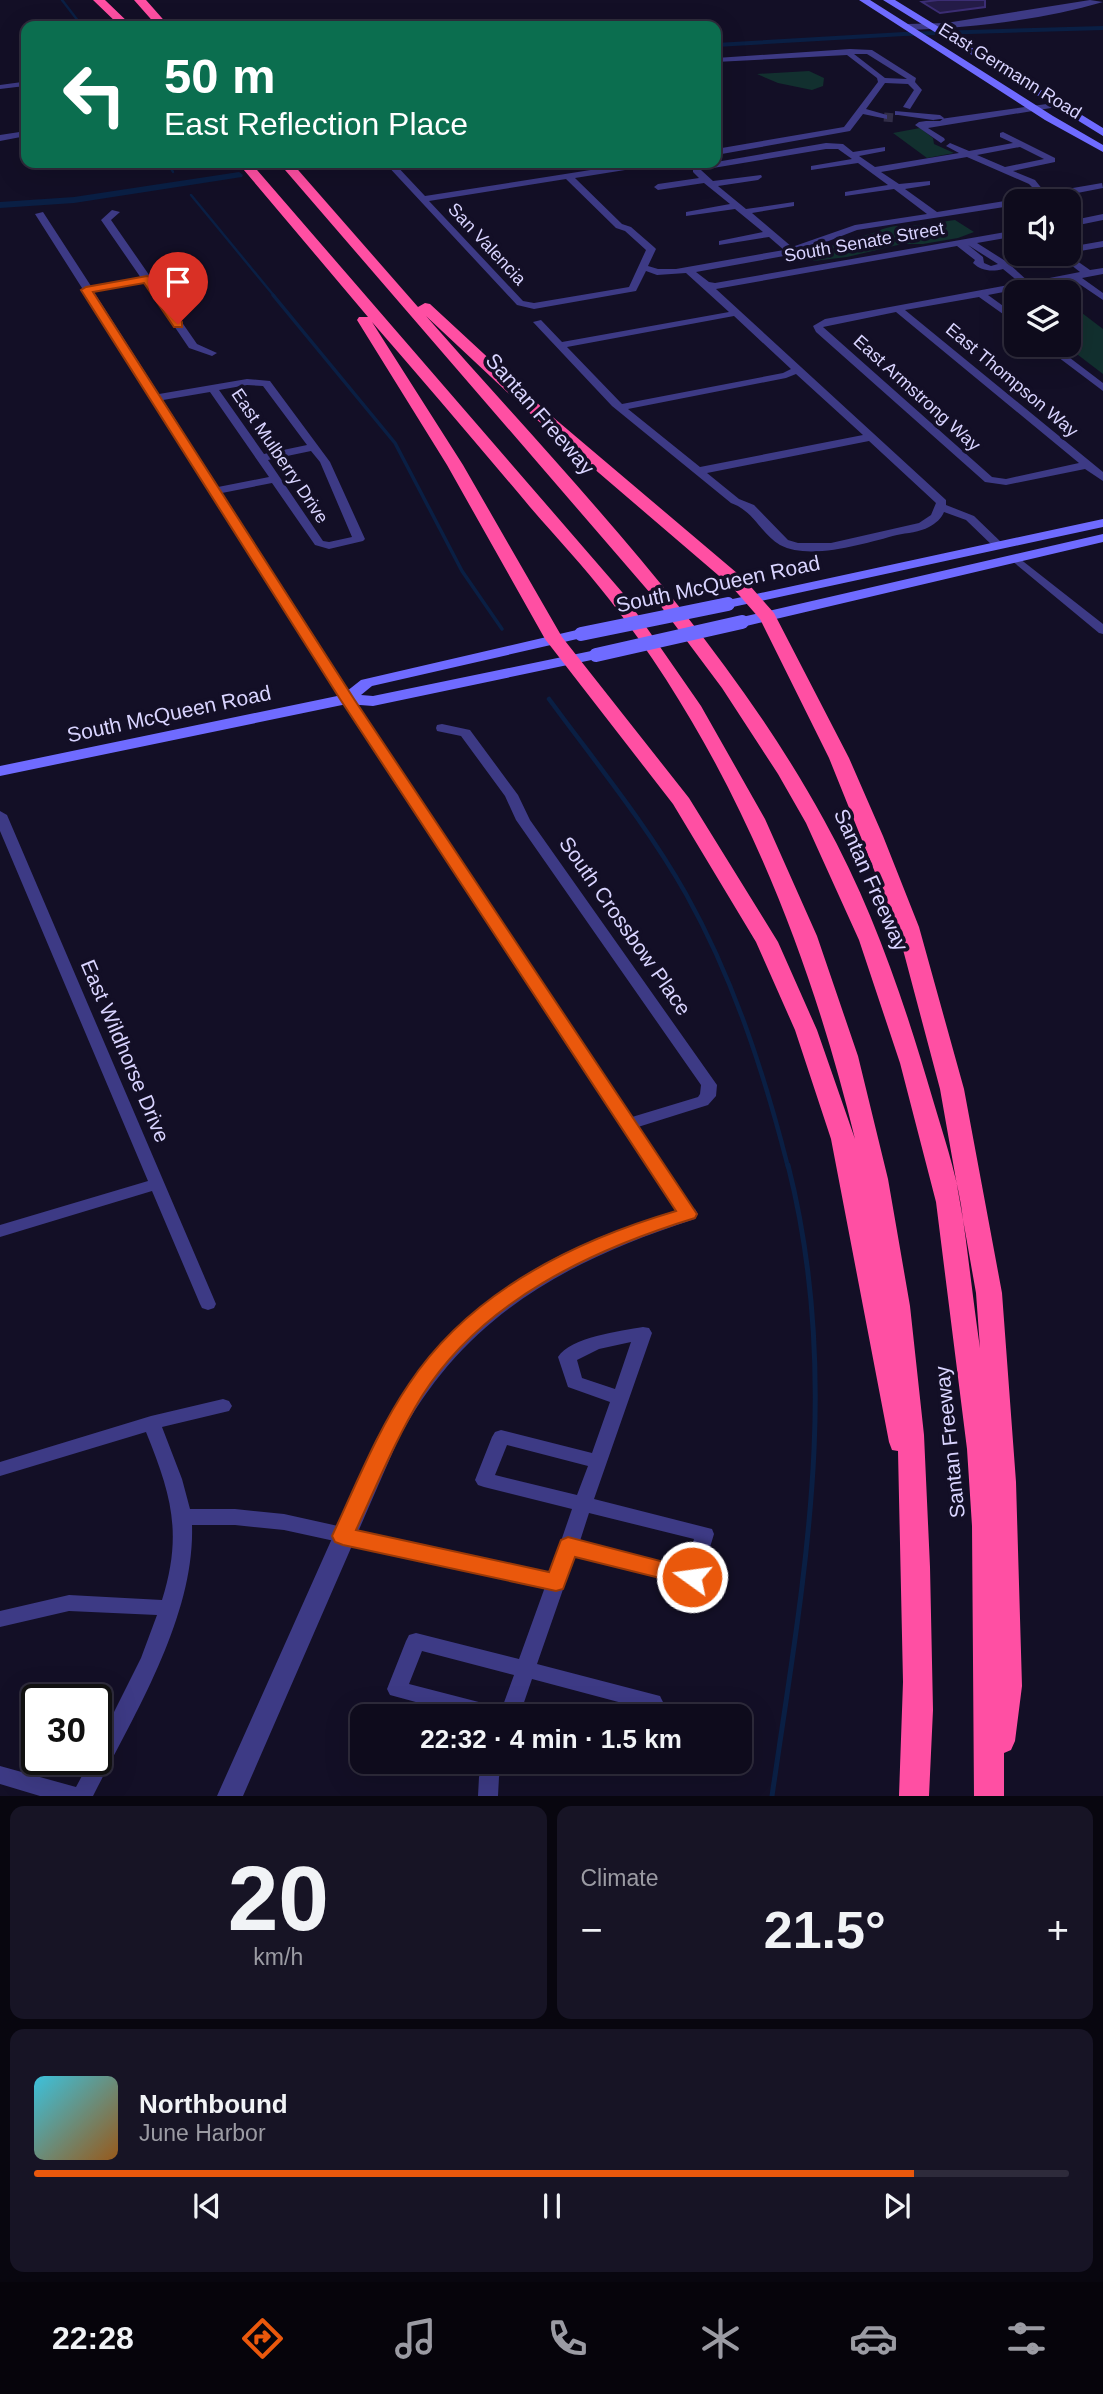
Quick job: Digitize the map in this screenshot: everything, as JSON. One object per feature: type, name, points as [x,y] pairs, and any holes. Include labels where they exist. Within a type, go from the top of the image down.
[{"type":"highway","points":[[100,0],[121,21]]},
{"type":"highway","points":[[110,0],[129,21]]},
{"type":"highway","points":[[140,0],[159,21]]},
{"type":"highway","points":[[149,0],[165,21]]},
{"type":"highway","name":"Santan Freeway","points":[[248,168],[616,596],[662,656],[746,801],[806,929],[839,1024],[884,1206],[907,1370],[915,1497],[917,1620],[914,1796]]},
{"type":"highway","name":"Santan Freeway","points":[[289,168],[663,597],[788,774],[827,847],[870,940],[911,1063],[948,1202],[971,1363],[985,1514],[991,1796]]},
{"type":"highway","points":[[259,181],[386,353],[490,523],[554,639],[569,662],[682,802],[767,942],[806,1030],[844,1139],[878,1308],[890,1390],[915,1497]]},
{"type":"highway","points":[[337,224],[372,251],[428,310],[542,415],[738,583],[752,598],[768,617],[839,758],[873,836],[908,927],[953,1089],[989,1293],[1002,1482],[1007,1686],[991,1796]]},
{"type":"main road","name":"East Germann Road","points":[[864,0],[1103,149]]},
{"type":"main road","name":"East Germann Road","points":[[888,0],[1103,133]]},
{"type":"main road","name":"South McQueen Road","points":[[347,699],[368,683],[554,639],[1103,523]]},
{"type":"main road","name":"South McQueen Road","points":[[0,771],[347,699],[373,701],[569,662],[1103,538]]},
{"type":"main road","points":[[999,545],[1015,558]]},
{"type":"street","points":[[1053,8],[1086,0]]},
{"type":"street","points":[[914,31],[935,30],[1100,0]]},
{"type":"street","points":[[721,60],[855,50],[869,52],[913,80],[911,83]]},
{"type":"street","points":[[850,52],[851,56],[882,80],[911,83],[918,90],[910,114]]},
{"type":"street","points":[[721,151],[847,129],[866,112],[882,80]]},
{"type":"street","points":[[0,87],[21,84]]},
{"type":"street","points":[[926,126],[1054,105]]},
{"type":"street","points":[[866,112],[886,114]]},
{"type":"street","points":[[897,116],[910,114],[955,121]]},
{"type":"street","points":[[910,114],[969,154],[1032,182],[1030,189]]},
{"type":"street","points":[[989,137],[1016,133]]},
{"type":"street","points":[[0,138],[21,135]]},
{"type":"street","points":[[1003,135],[1062,167]]},
{"type":"street","points":[[721,145],[727,150]]},
{"type":"street","points":[[721,164],[833,145],[858,157],[935,215]]},
{"type":"street","points":[[875,170],[1019,145]]},
{"type":"street","points":[[814,168],[883,150]]},
{"type":"street","points":[[1004,170],[1052,160]]},
{"type":"street","name":"San Valencia","points":[[394,168],[520,303],[540,306],[633,289],[645,268]]},
{"type":"street","name":"San Valencia","points":[[422,199],[618,168]]},
{"type":"street","points":[[696,168],[708,182],[792,252]]},
{"type":"street","points":[[568,176],[619,226],[628,229],[650,249],[645,268],[661,273],[792,252],[845,230],[1004,203]]},
{"type":"street","points":[[658,187],[758,177]]},
{"type":"street","points":[[848,194],[927,182]]},
{"type":"street","points":[[1079,189],[1100,184]]},
{"type":"street","points":[[689,214],[791,204]]},
{"type":"street","points":[[115,212],[106,220],[145,277],[193,346],[212,353]]},
{"type":"street","points":[[40,214],[347,699],[688,1214],[636,1229],[585,1251],[540,1275],[489,1310],[449,1348],[416,1389],[387,1440],[343,1536],[230,1796]]},
{"type":"street","points":[[1081,222],[1103,218]]},
{"type":"street","points":[[722,242],[770,234]]},
{"type":"street","name":"South Senate Street","points":[[713,286],[1004,235]]},
{"type":"street","points":[[964,243],[1003,261],[1004,265],[989,268]]},
{"type":"street","points":[[964,243],[980,259],[979,265],[1011,280]]},
{"type":"street","points":[[1081,248],[1103,244]]},
{"type":"street","points":[[1005,266],[1017,280]]},
{"type":"street","points":[[1078,266],[1089,274]]},
{"type":"street","points":[[538,322],[620,407],[735,501],[747,504],[783,541],[794,546],[816,548],[923,526],[936,517],[942,502],[693,269]]},
{"type":"street","points":[[1054,280],[1103,271]]},
{"type":"street","points":[[1075,276],[1103,297]]},
{"type":"street","points":[[85,287],[145,277]]},
{"type":"street","points":[[898,309],[1004,289]]},
{"type":"street","points":[[982,293],[1004,311]]},
{"type":"street","name":"East Armstrong Way","points":[[898,309],[818,326],[985,477],[996,482],[1009,482],[1087,465]]},
{"type":"street","name":"East Thompson Way","points":[[898,309],[1103,478]]},
{"type":"street","points":[[560,345],[737,313]]},
{"type":"street","points":[[1063,357],[1103,388]]},
{"type":"street","points":[[620,407],[786,375],[798,369]]},
{"type":"street","points":[[156,398],[257,381],[268,386],[314,447],[261,458]]},
{"type":"street","name":"East Mulberry Drive","points":[[213,388],[319,543],[329,546],[359,539],[325,462],[314,447]]},
{"type":"street","points":[[698,471],[872,437]]},
{"type":"street","points":[[213,488],[274,476]]},
{"type":"street","points":[[940,507],[970,518],[999,545]]},
{"type":"street","points":[[1015,558],[1103,630]]},
{"type":"street","name":"South Crossbow Place","points":[[442,728],[465,733],[511,795],[523,820],[709,1085],[704,1101],[629,1124]]},
{"type":"street","name":"East Wildhorse Drive","points":[[0,816],[208,1304]]},
{"type":"street","points":[[0,1231],[156,1184]]},
{"type":"street","points":[[512,1704],[643,1333],[595,1343],[567,1357],[574,1382],[619,1398]]},
{"type":"street","points":[[0,1469],[151,1423],[223,1406]]},
{"type":"street","points":[[82,1796],[157,1644],[170,1608],[181,1561],[182,1517],[168,1463],[151,1423]]},
{"type":"street","points":[[568,1546],[692,1577],[705,1534],[484,1480],[501,1437],[597,1461]]},
{"type":"street","points":[[182,1517],[235,1517],[285,1522],[556,1582]]},
{"type":"street","points":[[0,1619],[69,1603],[170,1608]]},
{"type":"street","points":[[456,1704],[397,1689],[416,1641],[653,1702],[652,1704]]},
{"type":"street","points":[[488,1796],[490,1774]]},
{"type":"street","points":[[0,1775],[74,1796]]},
{"type":"green space","points":[[809,71],[824,78],[823,86],[812,90],[778,83],[757,74]]},
{"type":"green space","points":[[920,128],[933,138],[934,144],[954,153],[927,158],[893,133]]},
{"type":"green space","points":[[955,220],[974,232],[958,238],[923,244],[902,244],[847,257],[813,261],[797,256],[888,227]]},
{"type":"green space","points":[[1081,313],[1103,329],[1103,374],[1081,357]]},
{"type":"building","points":[[985,0],[985,7],[940,13],[922,2]]},
{"type":"waterway","points":[[62,0],[78,21]]},
{"type":"waterway","points":[[721,45],[904,34],[1103,28]]},
{"type":"waterway","points":[[171,168],[173,172]]},
{"type":"waterway","points":[[0,205],[74,200],[239,175]]},
{"type":"waterway","points":[[191,195],[275,297]]},
{"type":"waterway","points":[[273,295],[395,443],[462,571],[502,629]]},
{"type":"waterway","points":[[549,699],[655,843],[703,927],[746,1028],[788,1167]]},
{"type":"waterway","points":[[772,1796],[805,1559],[815,1403],[813,1325],[804,1246],[788,1165]]},
{"type":"tunnel","points":[[884,117],[895,118]]},
{"type":"route","points":[[178,324],[147,280],[86,290],[347,699],[688,1214],[636,1229],[585,1251],[540,1275],[489,1310],[449,1348],[416,1389],[387,1440],[343,1536],[556,1582],[568,1546],[692,1577]]}]
